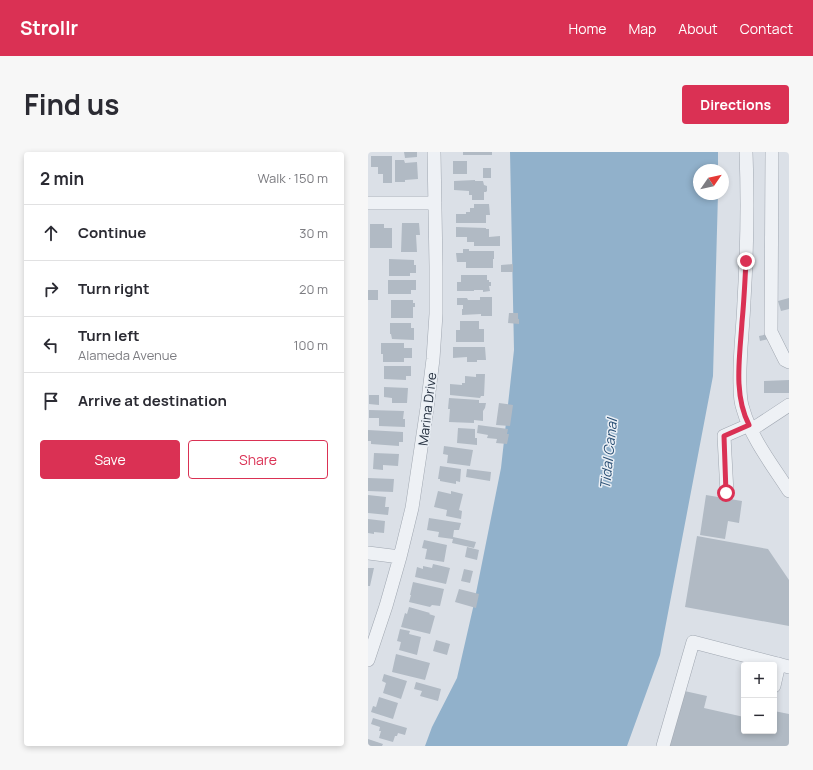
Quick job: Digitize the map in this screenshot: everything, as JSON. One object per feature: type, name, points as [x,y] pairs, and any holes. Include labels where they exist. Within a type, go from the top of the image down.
[{"type":"street","name":"Marina Drive","points":[[368,660],[386,606],[412,508],[433,360],[436,307],[434,152]]},
{"type":"street","points":[[746,152],[746,261],[739,372],[740,398],[742,408],[750,427],[767,458],[789,491]]},
{"type":"street","points":[[772,152],[771,332],[786,360],[789,362]]},
{"type":"street","points":[[368,203],[435,203]]},
{"type":"street","points":[[726,493],[724,436],[750,427],[789,405]]},
{"type":"street","points":[[368,553],[400,557]]},
{"type":"street","points":[[663,746],[693,642],[784,666],[777,680]]},
{"type":"water","name":"Tidal Canal","points":[[510,152],[718,152],[718,164],[693,164],[693,200],[718,200],[713,376],[660,655],[627,746],[425,746],[432,727],[457,678],[473,608],[501,468],[514,350]]},
{"type":"building","points":[[404,152],[417,152],[417,157],[405,158]]},
{"type":"building","points":[[463,152],[492,152],[492,155],[463,155]]},
{"type":"building","points":[[371,156],[392,156],[392,183],[383,183],[383,174],[378,174],[378,167],[371,167]]},
{"type":"building","points":[[395,160],[404,160],[405,163],[417,162],[418,179],[405,180],[405,182],[395,182]]},
{"type":"building","points":[[453,161],[467,161],[467,174],[453,174]]},
{"type":"building","points":[[483,168],[491,168],[491,178],[483,178]]},
{"type":"building","points":[[454,181],[483,181],[484,185],[487,186],[487,191],[484,192],[484,200],[472,200],[472,195],[469,195],[469,191],[454,190]]},
{"type":"building","points":[[474,204],[489,204],[490,215],[486,215],[486,223],[456,223],[456,214],[466,214],[466,212],[470,212],[470,208],[474,208]]},
{"type":"building","points":[[402,223],[419,223],[420,235],[416,235],[417,252],[401,252]]},
{"type":"building","points":[[370,224],[384,224],[384,228],[392,228],[392,248],[370,248]]},
{"type":"building","points":[[456,227],[489,229],[489,237],[500,236],[500,246],[474,246],[474,242],[467,242],[467,237],[456,237]]},
{"type":"building","points":[[463,249],[469,249],[469,251],[494,251],[493,268],[466,268],[466,262],[457,262],[456,253],[463,253]]},
{"type":"building","points":[[389,259],[414,260],[414,265],[416,265],[416,273],[410,273],[410,276],[389,276]]},
{"type":"building","points":[[513,264],[513,272],[501,272],[501,265]]},
{"type":"building","points":[[461,275],[487,275],[487,280],[491,282],[491,286],[489,286],[490,291],[457,291],[457,282],[461,282]]},
{"type":"building","points":[[388,280],[416,280],[416,290],[411,290],[411,294],[388,294]]},
{"type":"building","points":[[368,290],[378,290],[378,300],[368,300]]},
{"type":"building","points":[[480,297],[492,297],[492,316],[481,316],[481,314],[462,315],[463,305],[457,305],[457,298],[480,300]]},
{"type":"building","points":[[789,298],[789,309],[781,311],[778,301]]},
{"type":"building","points":[[391,300],[413,300],[415,307],[413,307],[413,318],[391,318]]},
{"type":"building","points":[[509,313],[518,313],[519,324],[508,323]]},
{"type":"building","points":[[460,321],[479,321],[479,329],[484,329],[484,342],[456,342],[456,330],[460,330]]},
{"type":"building","points":[[390,323],[411,323],[411,328],[414,328],[414,340],[392,339],[390,334]]},
{"type":"building","points":[[768,334],[769,339],[760,341],[759,336]]},
{"type":"building","points":[[381,343],[404,343],[404,348],[412,348],[412,358],[404,358],[404,362],[383,362]]},
{"type":"building","points":[[453,347],[485,347],[486,360],[467,362],[467,357],[453,358]]},
{"type":"building","points":[[384,366],[411,366],[411,376],[406,376],[406,380],[384,379]]},
{"type":"building","points":[[476,374],[485,374],[484,396],[481,396],[480,398],[450,395],[450,384],[462,385],[462,383],[465,383],[465,376],[476,377]]},
{"type":"building","points":[[789,380],[789,393],[764,393],[764,381]]},
{"type":"building","points":[[384,387],[408,388],[407,403],[392,403],[392,398],[384,397]]},
{"type":"building","points":[[369,395],[379,395],[379,405],[369,404]]},
{"type":"building","points":[[449,398],[479,400],[479,403],[486,403],[483,411],[483,421],[474,420],[474,423],[449,422]]},
{"type":"building","points":[[499,403],[513,405],[510,426],[496,425]]},
{"type":"building","points":[[369,410],[404,411],[403,419],[405,419],[405,427],[379,426],[379,418],[369,418]]},
{"type":"building","points":[[478,425],[508,429],[507,434],[509,434],[507,444],[496,443],[497,439],[487,438],[488,435],[477,433]]},
{"type":"building","points":[[458,428],[475,429],[477,445],[457,443]]},
{"type":"building","points":[[368,430],[403,432],[403,442],[399,442],[399,446],[371,444],[371,441],[368,441]]},
{"type":"building","points":[[444,446],[473,450],[470,466],[447,463],[448,455],[443,454]]},
{"type":"building","points":[[374,453],[399,454],[398,466],[383,465],[383,470],[373,469]]},
{"type":"building","points":[[440,466],[461,469],[460,482],[456,481],[456,484],[440,481],[440,479],[438,479]]},
{"type":"building","points":[[467,469],[491,472],[490,481],[466,477]]},
{"type":"building","points":[[368,478],[394,479],[393,492],[368,491]]},
{"type":"building","points":[[438,491],[451,494],[451,491],[463,494],[459,510],[462,511],[461,519],[446,516],[447,510],[434,507]]},
{"type":"building","points":[[368,495],[386,497],[385,507],[389,507],[388,515],[368,513]]},
{"type":"building","points":[[706,495],[742,501],[739,523],[728,521],[725,539],[700,535]]},
{"type":"building","points":[[429,518],[461,523],[459,530],[454,530],[453,537],[476,542],[474,548],[452,543],[453,539],[438,537],[439,532],[427,530]]},
{"type":"building","points":[[368,519],[385,521],[384,533],[368,533]]},
{"type":"building","points":[[697,536],[768,549],[789,580],[789,626],[685,607]]},
{"type":"building","points":[[424,540],[447,545],[444,562],[425,559],[427,549],[422,548]]},
{"type":"building","points":[[467,547],[479,550],[477,560],[465,557]]},
{"type":"building","points":[[433,564],[450,568],[446,584],[415,577],[417,567],[423,569],[423,566],[432,568]]},
{"type":"building","points":[[368,568],[374,568],[370,586],[368,586]]},
{"type":"building","points":[[464,569],[473,571],[470,583],[461,581]]},
{"type":"building","points":[[413,582],[444,589],[440,606],[432,605],[430,607],[409,602]]},
{"type":"building","points":[[459,589],[479,594],[476,608],[455,602]]},
{"type":"building","points":[[409,607],[435,616],[430,634],[401,627],[405,613],[407,614]]},
{"type":"building","points":[[400,629],[410,631],[409,634],[421,637],[417,655],[399,650],[401,642],[397,641]]},
{"type":"building","points":[[436,640],[450,644],[447,655],[433,651]]},
{"type":"building","points":[[396,654],[430,663],[425,680],[392,672]]},
{"type":"building","points":[[384,674],[407,681],[401,699],[383,693],[386,683],[382,681]]},
{"type":"building","points":[[416,682],[441,689],[438,701],[420,696],[422,691],[414,689]]},
{"type":"building","points":[[680,690],[707,696],[704,708],[741,716],[741,734],[777,734],[777,712],[789,714],[789,746],[668,746]]},
{"type":"building","points":[[379,697],[398,703],[393,719],[371,712],[373,706],[376,707]]},
{"type":"building","points":[[373,718],[407,728],[405,735],[398,733],[393,742],[379,738],[381,731],[379,731],[380,727],[371,724]]},
{"type":"building","points":[[368,739],[383,744],[382,746],[368,746]]},
{"type":"route","points":[[726,493],[724,436],[749,425],[742,408],[740,398],[739,372],[746,261]]}]
